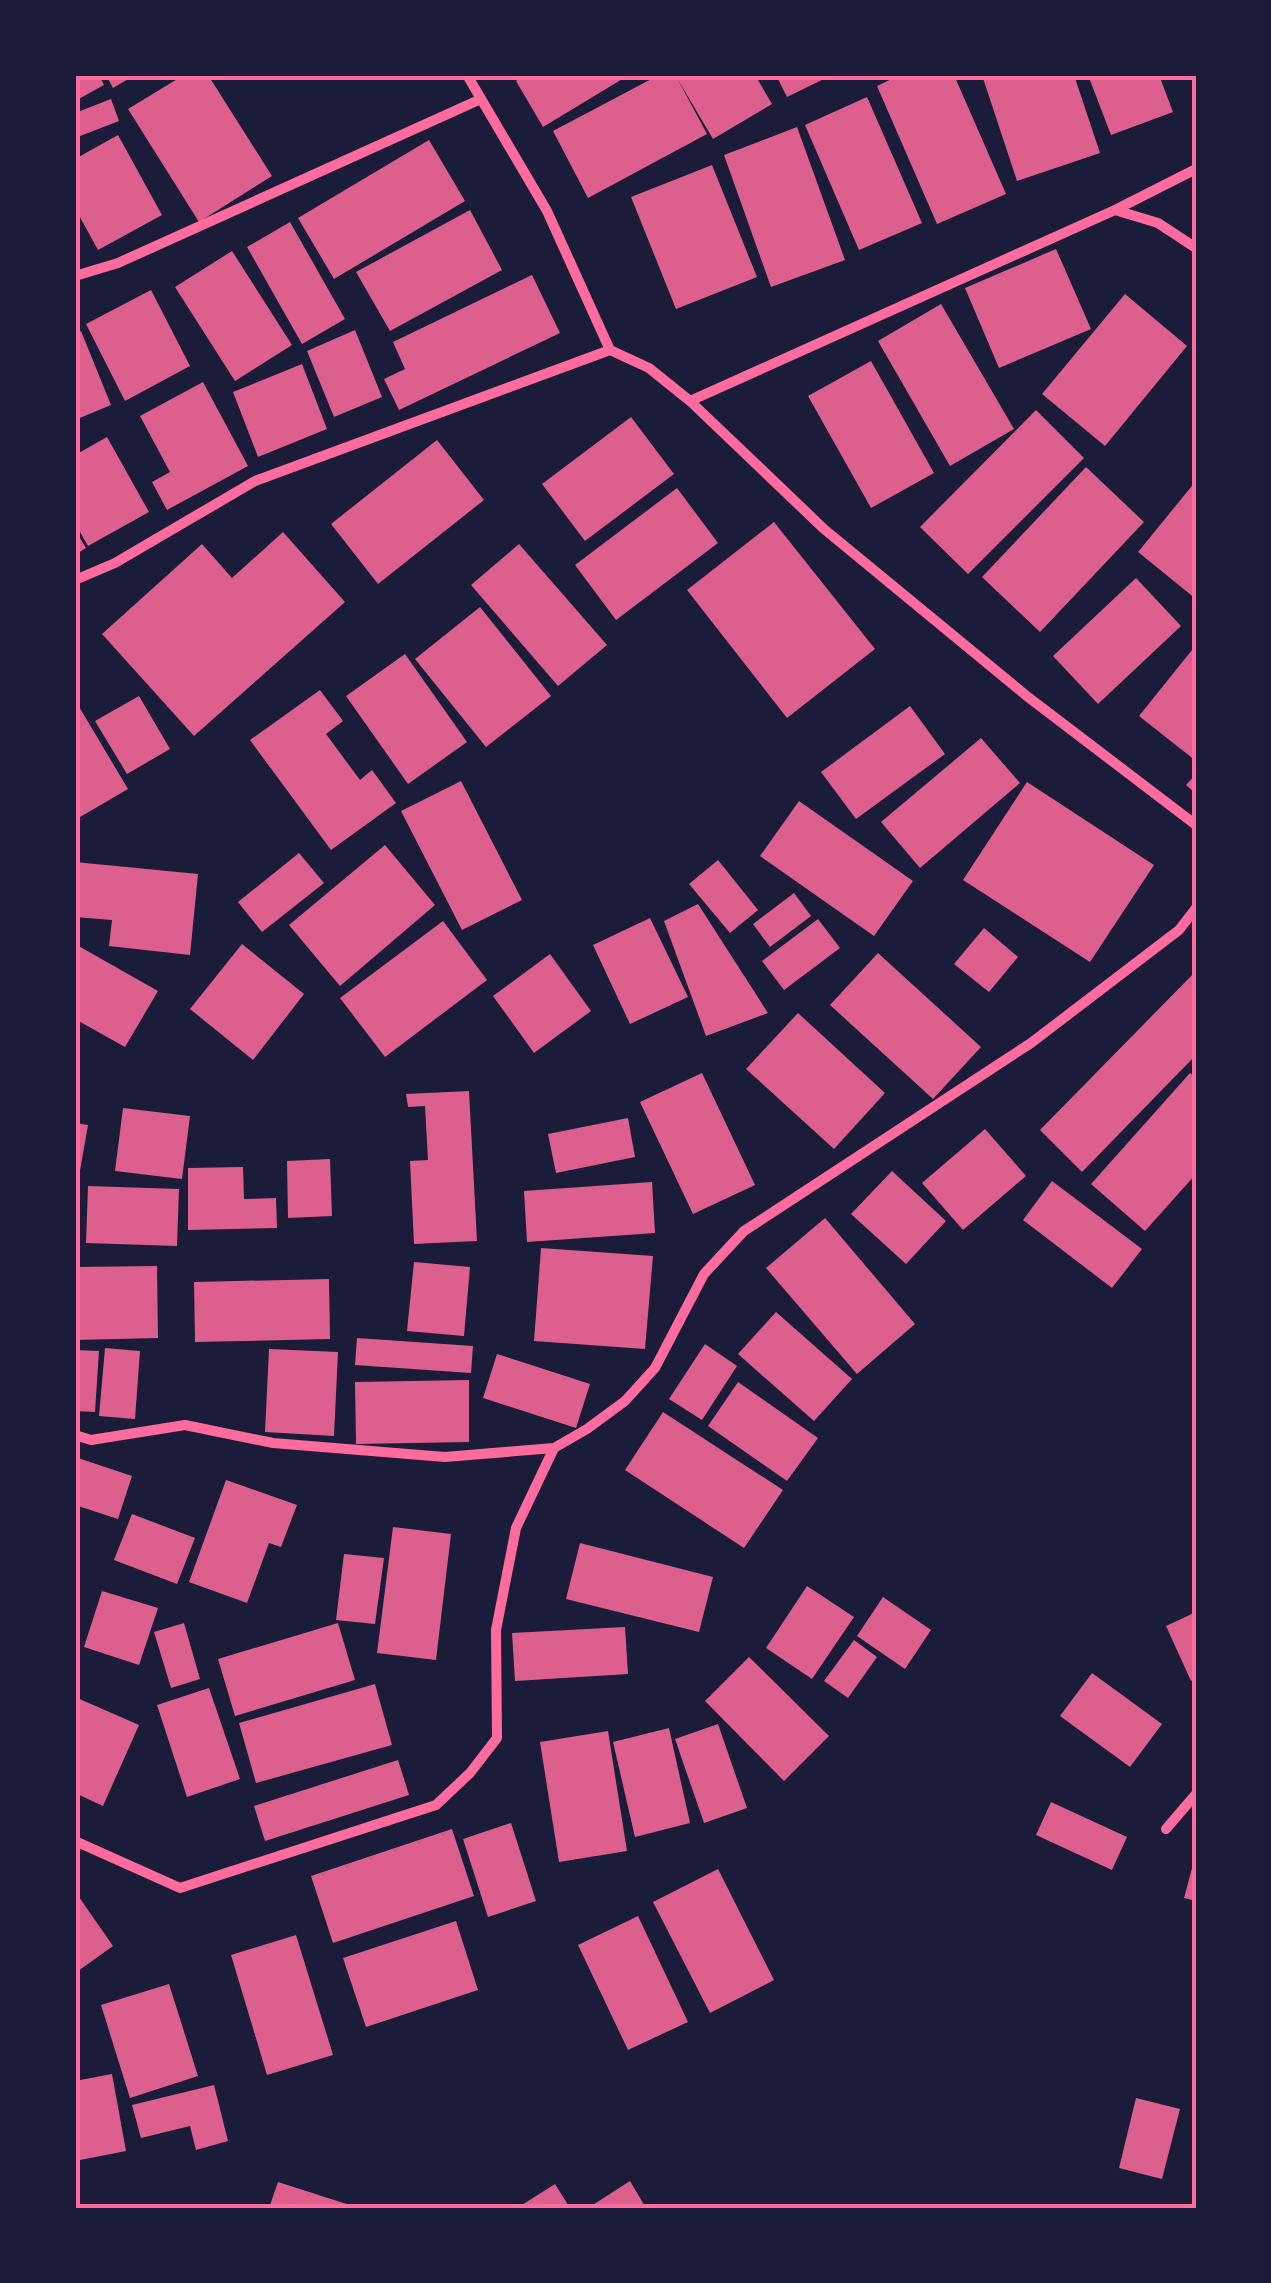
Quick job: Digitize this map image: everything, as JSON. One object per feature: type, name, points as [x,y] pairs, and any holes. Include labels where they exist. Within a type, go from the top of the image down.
[{"type":"street","points":[[467,75],[547,211],[610,350],[649,368],[690,401],[824,529],[1028,697],[1196,825]]},
{"type":"street","points":[[75,276],[118,263],[481,99]]},
{"type":"street","points":[[690,401],[1115,210],[1196,168]]},
{"type":"street","points":[[1115,210],[1158,224],[1196,248]]},
{"type":"street","points":[[75,580],[115,562],[255,481],[610,350]]},
{"type":"street","points":[[75,1435],[91,1440],[185,1425],[273,1443],[445,1457],[554,1448],[625,1402],[655,1368],[704,1274],[744,1231],[1030,1043],[1179,930],[1196,908]]},
{"type":"street","points":[[75,1840],[180,1888],[436,1804],[470,1773],[497,1738],[496,1630],[504,1587],[516,1528],[554,1448]]},
{"type":"street","points":[[1166,1830],[1196,1794]]},
{"type":"building","points":[[75,75],[99,75],[104,85],[75,101]]},
{"type":"building","points":[[106,75],[135,75],[113,88]]},
{"type":"building","points":[[184,75],[208,75],[272,176],[199,222],[128,109]]},
{"type":"building","points":[[526,75],[629,75],[543,127],[516,81]]},
{"type":"building","points":[[659,75],[755,75],[772,104],[713,139],[677,78],[707,134],[588,198],[553,131]]},
{"type":"building","points":[[776,75],[832,75],[787,97]]},
{"type":"building","points":[[900,75],[954,75],[1006,194],[937,224],[877,86]]},
{"type":"building","points":[[982,75],[1074,75],[1100,153],[1017,181]]},
{"type":"building","points":[[1088,75],[1159,75],[1173,112],[1111,135]]},
{"type":"building","points":[[867,97],[922,223],[859,250],[805,125]]},
{"type":"building","points":[[111,99],[119,121],[75,138],[75,113]]},
{"type":"building","points":[[797,127],[845,260],[771,287],[724,155]]},
{"type":"building","points":[[118,135],[162,215],[98,250],[75,208],[75,159]]},
{"type":"building","points":[[429,140],[465,201],[334,279],[298,218]]},
{"type":"building","points":[[712,165],[757,277],[676,309],[631,197]]},
{"type":"building","points":[[470,210],[502,270],[390,331],[356,272]]},
{"type":"building","points":[[290,222],[345,319],[302,344],[247,247]]},
{"type":"building","points":[[1056,249],[1091,329],[999,368],[965,288]]},
{"type":"building","points":[[232,251],[292,345],[235,381],[175,287]]},
{"type":"building","points":[[532,275],[560,333],[399,410],[384,379],[405,369],[393,342]]},
{"type":"building","points":[[151,290],[190,366],[125,401],[86,324]]},
{"type":"building","points":[[1125,294],[1187,346],[1105,446],[1042,394]]},
{"type":"building","points":[[941,304],[1014,429],[950,466],[878,341]]},
{"type":"building","points":[[355,330],[382,397],[334,417],[307,351]]},
{"type":"building","points":[[81,331],[111,405],[75,420],[75,334]]},
{"type":"building","points":[[871,361],[934,473],[871,508],[808,396]]},
{"type":"building","points":[[302,364],[327,429],[258,457],[233,392]]},
{"type":"building","points":[[203,382],[248,466],[167,510],[152,482],[170,472],[140,416]]},
{"type":"building","points":[[1036,410],[1084,458],[968,574],[920,527]]},
{"type":"building","points":[[631,417],[674,474],[585,541],[542,484]]},
{"type":"building","points":[[107,437],[149,512],[88,546],[75,523],[75,455]]},
{"type":"building","points":[[437,440],[484,500],[378,584],[331,524]]},
{"type":"building","points":[[1086,467],[1144,522],[1040,632],[982,577]]},
{"type":"building","points":[[1196,481],[1196,599],[1138,552]]},
{"type":"building","points":[[677,488],[718,543],[616,620],[575,565]]},
{"type":"building","points":[[774,522],[875,649],[787,718],[687,590]]},
{"type":"building","points":[[75,530],[86,548],[75,555]]},
{"type":"building","points":[[283,532],[345,602],[194,736],[102,634],[202,544],[232,578]]},
{"type":"building","points":[[519,544],[607,645],[558,686],[471,585]]},
{"type":"building","points":[[1136,578],[1181,626],[1098,704],[1053,656]]},
{"type":"building","points":[[480,607],[551,696],[486,747],[415,659]]},
{"type":"building","points":[[1196,645],[1196,761],[1139,716]]},
{"type":"building","points":[[405,654],[467,742],[408,784],[346,696]]},
{"type":"building","points":[[320,690],[343,721],[326,734],[360,780],[372,770],[396,803],[331,850],[250,740]]},
{"type":"building","points":[[139,696],[170,749],[127,774],[95,721]]},
{"type":"building","points":[[75,700],[128,789],[75,820]]},
{"type":"building","points":[[910,706],[945,754],[856,819],[821,772]]},
{"type":"building","points":[[981,738],[1020,783],[920,868],[881,822]]},
{"type":"building","points":[[1196,774],[1196,794],[1186,785]]},
{"type":"building","points":[[461,781],[522,900],[462,930],[401,811]]},
{"type":"building","points":[[1027,782],[1154,865],[1090,962],[963,880]]},
{"type":"building","points":[[799,801],[913,881],[874,936],[760,856]]},
{"type":"building","points":[[385,845],[435,905],[340,986],[289,925]]},
{"type":"building","points":[[299,853],[324,883],[262,932],[238,902]]},
{"type":"building","points":[[718,860],[758,910],[730,933],[689,884]]},
{"type":"building","points":[[75,862],[198,874],[190,955],[109,946],[112,920],[75,917]]},
{"type":"building","points":[[794,893],[811,916],[770,947],[753,924]]},
{"type":"building","points":[[698,904],[768,1013],[706,1036],[664,921]]},
{"type":"building","points":[[650,918],[688,997],[630,1024],[593,945]]},
{"type":"building","points":[[818,919],[840,948],[784,990],[762,961]]},
{"type":"building","points":[[443,921],[487,980],[385,1057],[340,998]]},
{"type":"building","points":[[984,928],[1018,957],[989,992],[954,964]]},
{"type":"building","points":[[75,944],[158,991],[125,1047],[75,1019]]},
{"type":"building","points":[[242,944],[304,994],[253,1060],[190,1009]]},
{"type":"building","points":[[878,953],[981,1047],[933,1099],[830,1005]]},
{"type":"building","points":[[550,954],[591,1011],[534,1053],[493,996]]},
{"type":"building","points":[[1196,971],[1196,1055],[1082,1172],[1040,1130]]},
{"type":"building","points":[[798,1013],[885,1093],[834,1149],[746,1069]]},
{"type":"building","points":[[702,1073],[755,1185],[693,1214],[640,1102]]},
{"type":"building","points":[[1190,1073],[1196,1078],[1196,1174],[1145,1231],[1091,1184]]},
{"type":"building","points":[[469,1091],[477,1241],[414,1244],[410,1161],[428,1160],[425,1106],[408,1107],[406,1094]]},
{"type":"building","points":[[123,1108],[190,1116],[182,1179],[115,1171]]},
{"type":"building","points":[[628,1118],[635,1157],[556,1173],[548,1134]]},
{"type":"building","points":[[75,1123],[88,1125],[77,1188],[75,1188]]},
{"type":"building","points":[[985,1129],[1026,1176],[963,1230],[922,1183]]},
{"type":"building","points":[[330,1159],[332,1216],[288,1218],[287,1161]]},
{"type":"building","points":[[243,1167],[244,1199],[276,1198],[277,1228],[188,1230],[188,1168]]},
{"type":"building","points":[[892,1171],[946,1221],[906,1264],[851,1214]]},
{"type":"building","points":[[1052,1181],[1142,1249],[1112,1288],[1023,1220]]},
{"type":"building","points":[[652,1182],[655,1233],[527,1242],[524,1191]]},
{"type":"building","points":[[88,1186],[179,1189],[177,1246],[86,1243]]},
{"type":"building","points":[[825,1218],[915,1324],[857,1374],[766,1268]]},
{"type":"building","points":[[541,1248],[653,1256],[645,1349],[534,1341]]},
{"type":"building","points":[[414,1262],[470,1267],[464,1336],[407,1331]]},
{"type":"building","points":[[157,1266],[158,1338],[75,1340],[75,1267]]},
{"type":"building","points":[[329,1279],[330,1339],[195,1342],[194,1282]]},
{"type":"building","points":[[776,1312],[852,1379],[814,1421],[738,1354]]},
{"type":"building","points":[[357,1338],[473,1346],[471,1373],[355,1365]]},
{"type":"building","points":[[705,1344],[737,1366],[702,1420],[669,1399]]},
{"type":"building","points":[[105,1348],[140,1351],[135,1419],[99,1416]]},
{"type":"building","points":[[269,1349],[338,1352],[334,1436],[265,1432]]},
{"type":"building","points":[[75,1350],[99,1351],[95,1412],[75,1411]]},
{"type":"building","points":[[497,1354],[590,1384],[576,1428],[483,1398]]},
{"type":"building","points":[[469,1380],[469,1442],[356,1444],[355,1382]]},
{"type":"building","points":[[738,1382],[818,1438],[787,1481],[708,1426]]},
{"type":"building","points":[[663,1412],[783,1490],[744,1548],[625,1470]]},
{"type":"building","points":[[75,1457],[132,1476],[118,1519],[75,1505]]},
{"type":"building","points":[[226,1480],[297,1505],[281,1547],[269,1543],[247,1603],[189,1582]]},
{"type":"building","points":[[132,1514],[195,1538],[177,1584],[114,1560]]},
{"type":"building","points":[[393,1527],[451,1534],[436,1660],[377,1653]]},
{"type":"building","points":[[580,1543],[713,1577],[699,1632],[566,1599]]},
{"type":"building","points":[[344,1554],[384,1558],[375,1624],[336,1620]]},
{"type":"building","points":[[807,1586],[854,1617],[812,1679],[766,1648]]},
{"type":"building","points":[[102,1591],[158,1608],[139,1665],[84,1647]]},
{"type":"building","points":[[883,1597],[931,1630],[905,1669],[857,1636]]},
{"type":"building","points":[[1196,1612],[1196,1678],[1191,1681],[1166,1626]]},
{"type":"building","points":[[184,1623],[200,1679],[171,1688],[154,1632]]},
{"type":"building","points":[[338,1623],[355,1680],[235,1716],[218,1659]]},
{"type":"building","points":[[625,1627],[628,1674],[515,1681],[512,1633]]},
{"type":"building","points":[[854,1640],[877,1657],[848,1698],[824,1681]]},
{"type":"building","points":[[749,1657],[829,1736],[784,1781],[705,1701]]},
{"type":"building","points":[[1092,1673],[1162,1724],[1130,1767],[1060,1716]]},
{"type":"building","points":[[375,1684],[392,1745],[256,1783],[239,1723]]},
{"type":"building","points":[[209,1688],[240,1779],[187,1797],[157,1705]]},
{"type":"building","points":[[75,1697],[139,1725],[103,1806],[75,1793]]},
{"type":"building","points":[[718,1724],[747,1808],[704,1823],[675,1739]]},
{"type":"building","points":[[669,1728],[690,1823],[635,1837],[613,1742]]},
{"type":"building","points":[[608,1731],[627,1851],[559,1862],[540,1742]]},
{"type":"building","points":[[398,1760],[409,1795],[265,1841],[254,1806]]},
{"type":"building","points":[[1051,1802],[1127,1837],[1112,1870],[1036,1835]]},
{"type":"building","points":[[511,1823],[536,1901],[488,1917],[463,1839]]},
{"type":"building","points":[[452,1829],[474,1896],[333,1943],[311,1876]]},
{"type":"building","points":[[1196,1858],[1196,1901],[1184,1898]]},
{"type":"building","points":[[718,1869],[774,1980],[710,2013],[653,1902]]},
{"type":"building","points":[[79,1897],[113,1946],[78,1971],[75,1900]]},
{"type":"building","points":[[638,1916],[688,2022],[628,2050],[578,1945]]},
{"type":"building","points":[[456,1921],[478,1990],[366,2027],[343,1958]]},
{"type":"building","points":[[296,1935],[333,2055],[267,2075],[231,1955]]},
{"type":"building","points":[[169,1984],[198,2076],[130,2098],[101,2005]]},
{"type":"building","points":[[112,2074],[126,2151],[75,2161],[75,2081]]},
{"type":"building","points":[[214,2085],[228,2141],[196,2150],[190,2126],[141,2138],[132,2105]]},
{"type":"building","points":[[1136,2098],[1180,2109],[1162,2179],[1119,2168]]},
{"type":"building","points":[[630,2181],[646,2208],[588,2208]]},
{"type":"building","points":[[278,2182],[356,2207],[356,2208],[269,2208]]},
{"type":"building","points":[[555,2184],[570,2208],[517,2208]]}]
